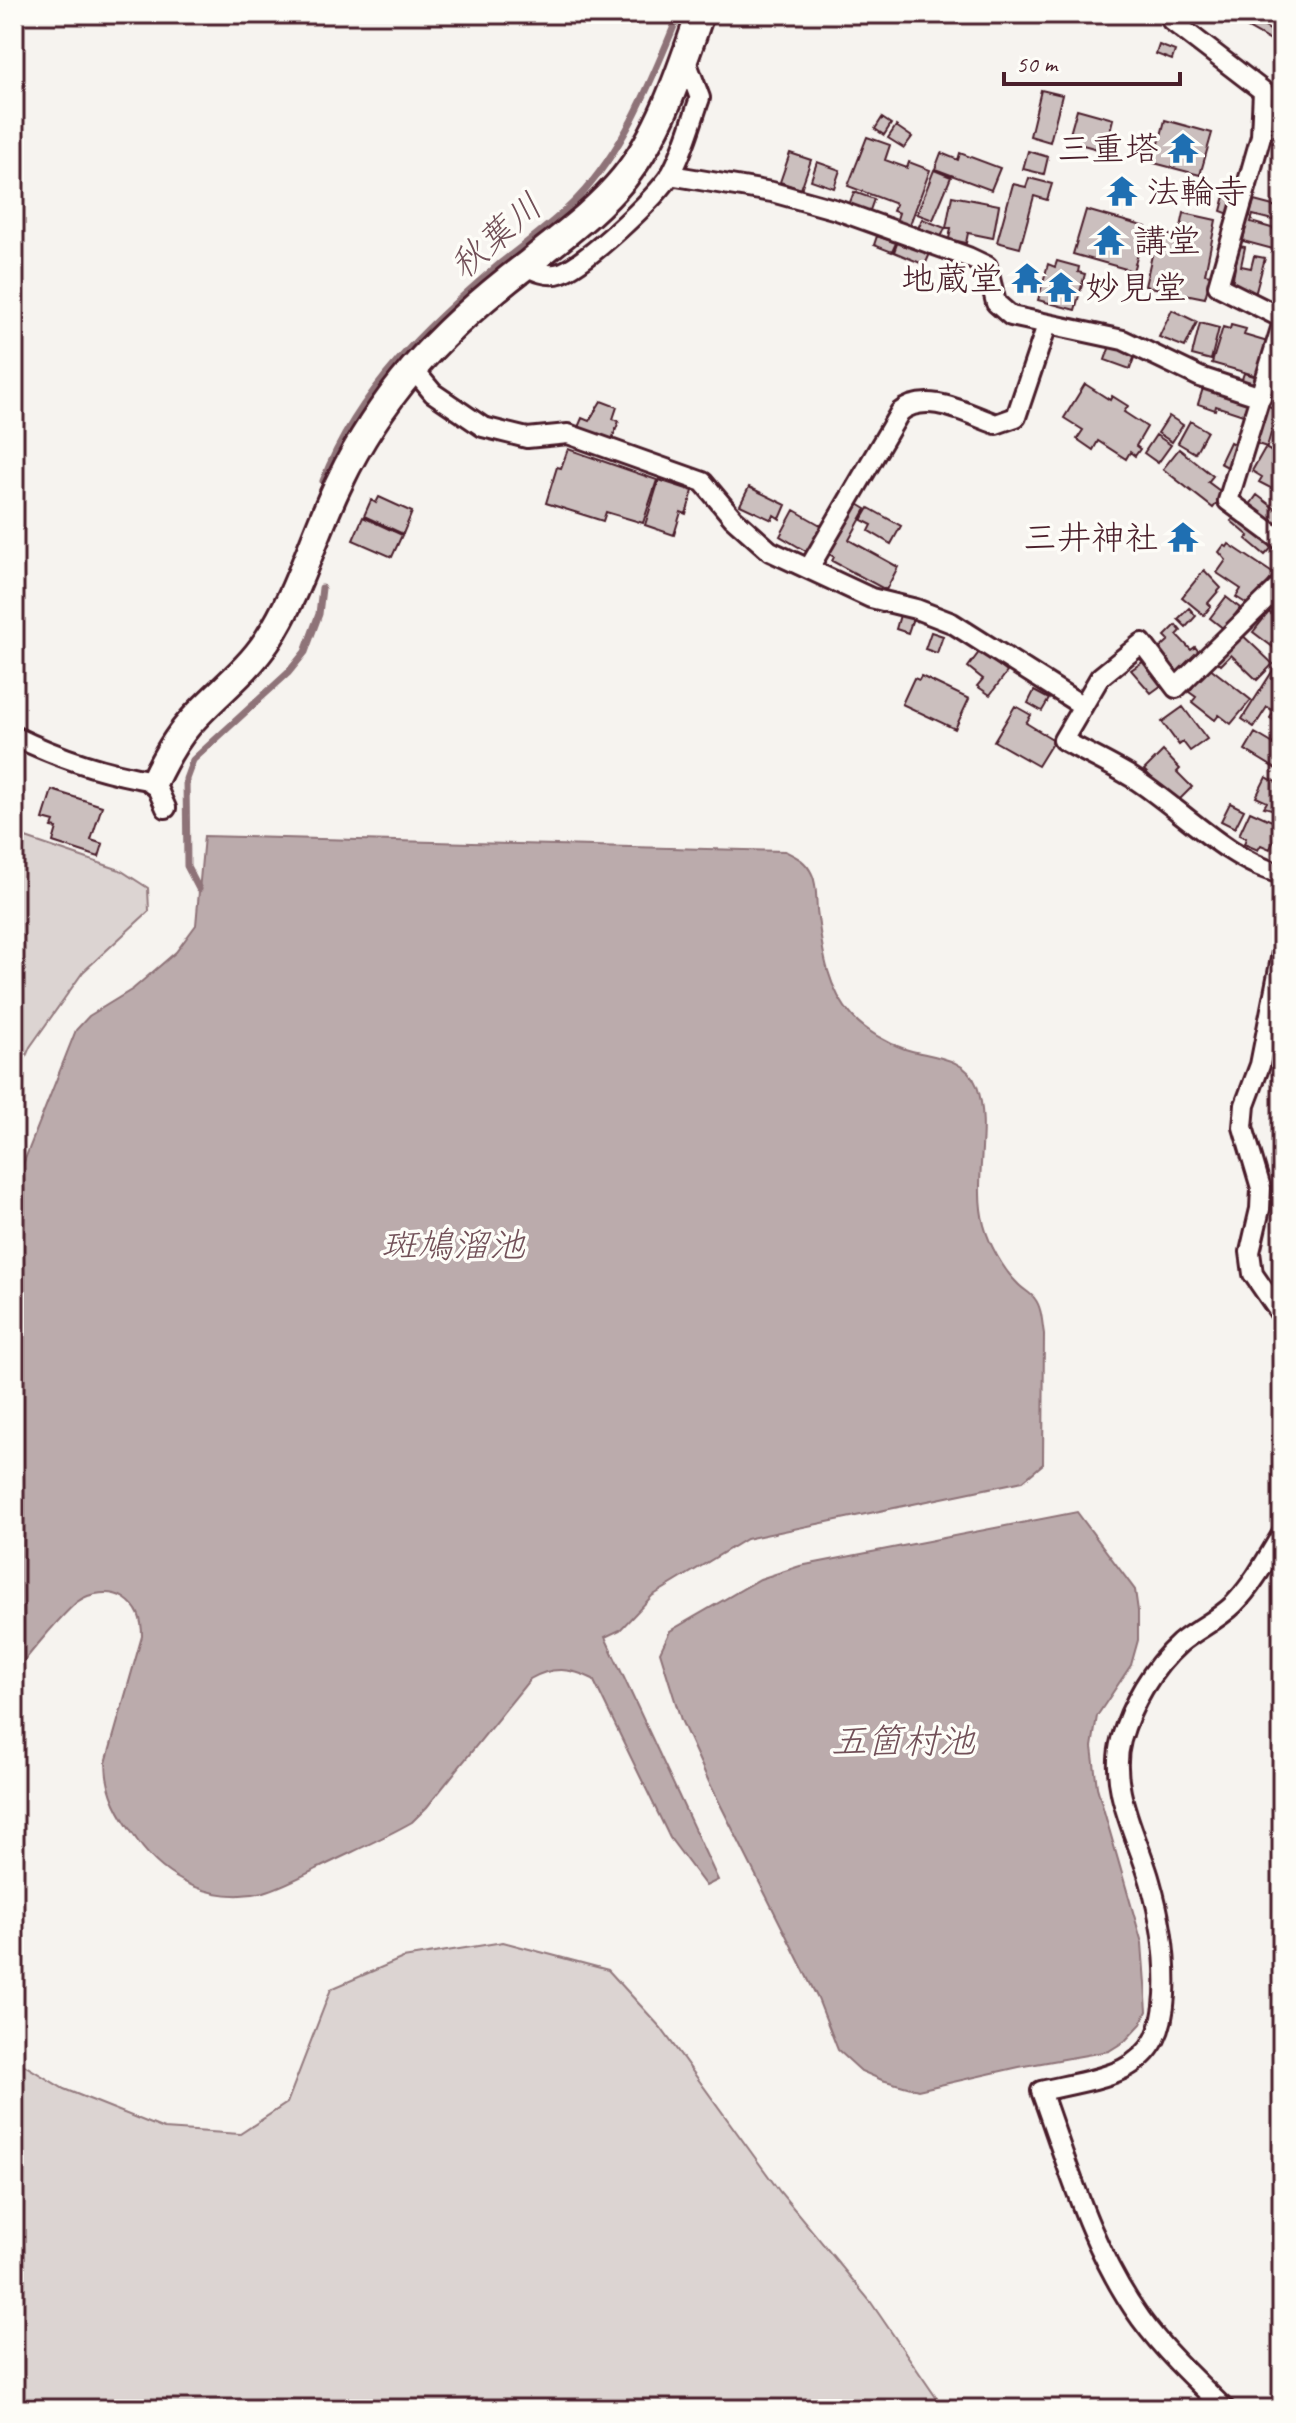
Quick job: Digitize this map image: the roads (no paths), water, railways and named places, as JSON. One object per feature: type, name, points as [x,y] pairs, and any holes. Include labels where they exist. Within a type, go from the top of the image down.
[{"type":"street","points":[[166,808],[154,781],[169,749],[190,723],[247,669],[269,639],[290,600],[340,480],[376,419],[413,369],[467,313],[578,224],[624,178],[652,134],[685,58],[700,14]]},
{"type":"street","points":[[1174,14],[1172,21],[1263,91],[1261,136],[1218,286],[1282,318]]},
{"type":"street","points":[[525,265],[535,272],[560,273],[599,247],[670,175],[700,98],[685,58]]},
{"type":"street","points":[[670,175],[772,192],[837,210],[968,257],[987,266],[996,303],[1011,316],[1123,340],[1200,377],[1261,397]]},
{"type":"street","points":[[809,568],[900,412],[911,403],[924,401],[996,424],[1016,417],[1047,325]]},
{"type":"street","points":[[1282,325],[1228,501],[1282,541]]},
{"type":"street","points":[[413,369],[433,393],[483,427],[527,438],[568,434],[703,482],[733,518],[770,551],[871,598],[916,609],[952,623],[1083,706]]},
{"type":"street","points":[[1282,584],[1176,688],[1142,643],[1100,677],[1063,740],[1133,778],[1221,844],[1270,872],[1282,874]]},
{"type":"street","points":[[14,736],[80,764],[116,775],[154,781]]},
{"type":"street","points":[[1282,953],[1263,1050],[1245,1105],[1243,1127],[1261,1188],[1260,1209],[1250,1252],[1253,1274],[1282,1316]]},
{"type":"street","points":[[1225,2409],[1142,2320],[1111,2269],[1086,2218],[1041,2091],[1120,2071],[1154,2045],[1163,2022],[1166,1962],[1154,1893],[1123,1797],[1118,1772],[1120,1744],[1132,1709],[1161,1661],[1182,1641],[1215,1621],[1237,1602],[1282,1534]]},
{"type":"water","name":"斑鳩溜池","points":[[204,836],[785,851],[797,857],[812,874],[823,952],[831,980],[844,1006],[870,1032],[891,1043],[956,1063],[972,1076],[977,1086],[983,1120],[980,1190],[984,1225],[1002,1264],[1035,1299],[1041,1316],[1044,1334],[1043,1464],[1023,1481],[746,1539],[652,1596],[620,1630],[605,1637],[718,1880],[706,1886],[670,1838],[593,1679],[577,1673],[554,1670],[530,1679],[412,1822],[287,1883],[245,1895],[209,1892],[177,1878],[162,1867],[137,1840],[111,1794],[106,1763],[142,1636],[139,1615],[129,1602],[119,1595],[107,1593],[94,1594],[77,1602],[14,1674],[14,1187],[76,1030],[89,1016],[133,989],[176,952],[196,925]]},
{"type":"water","name":"五箇村池","points":[[1077,1512],[1135,1590],[1138,1611],[1138,1640],[1131,1665],[1097,1716],[1092,1747],[1097,1787],[1142,1943],[1147,2011],[1141,2024],[1125,2041],[1109,2051],[918,2090],[882,2080],[861,2071],[838,2050],[818,1999],[681,1720],[660,1652],[670,1631],[760,1579],[800,1566]]},
{"type":"waterway","name":"秋葉川","points":[[323,481],[355,417],[398,361],[448,310],[560,216],[594,179],[624,135],[679,14]]},
{"type":"waterway","name":"秋葉川","points":[[199,889],[187,866],[186,779],[193,760],[288,673],[305,652],[319,614],[322,588]]},
{"type":"place","name":"三重塔","points":[[1183,148]]},
{"type":"place","name":"法輪寺","points":[[1122,191]]},
{"type":"place","name":"講堂","points":[[1109,240]]},
{"type":"place","name":"地蔵堂","points":[[1027,278]]},
{"type":"place","name":"妙見堂","points":[[1061,287]]},
{"type":"place","name":"三井神社","points":[[1183,537]]}]
